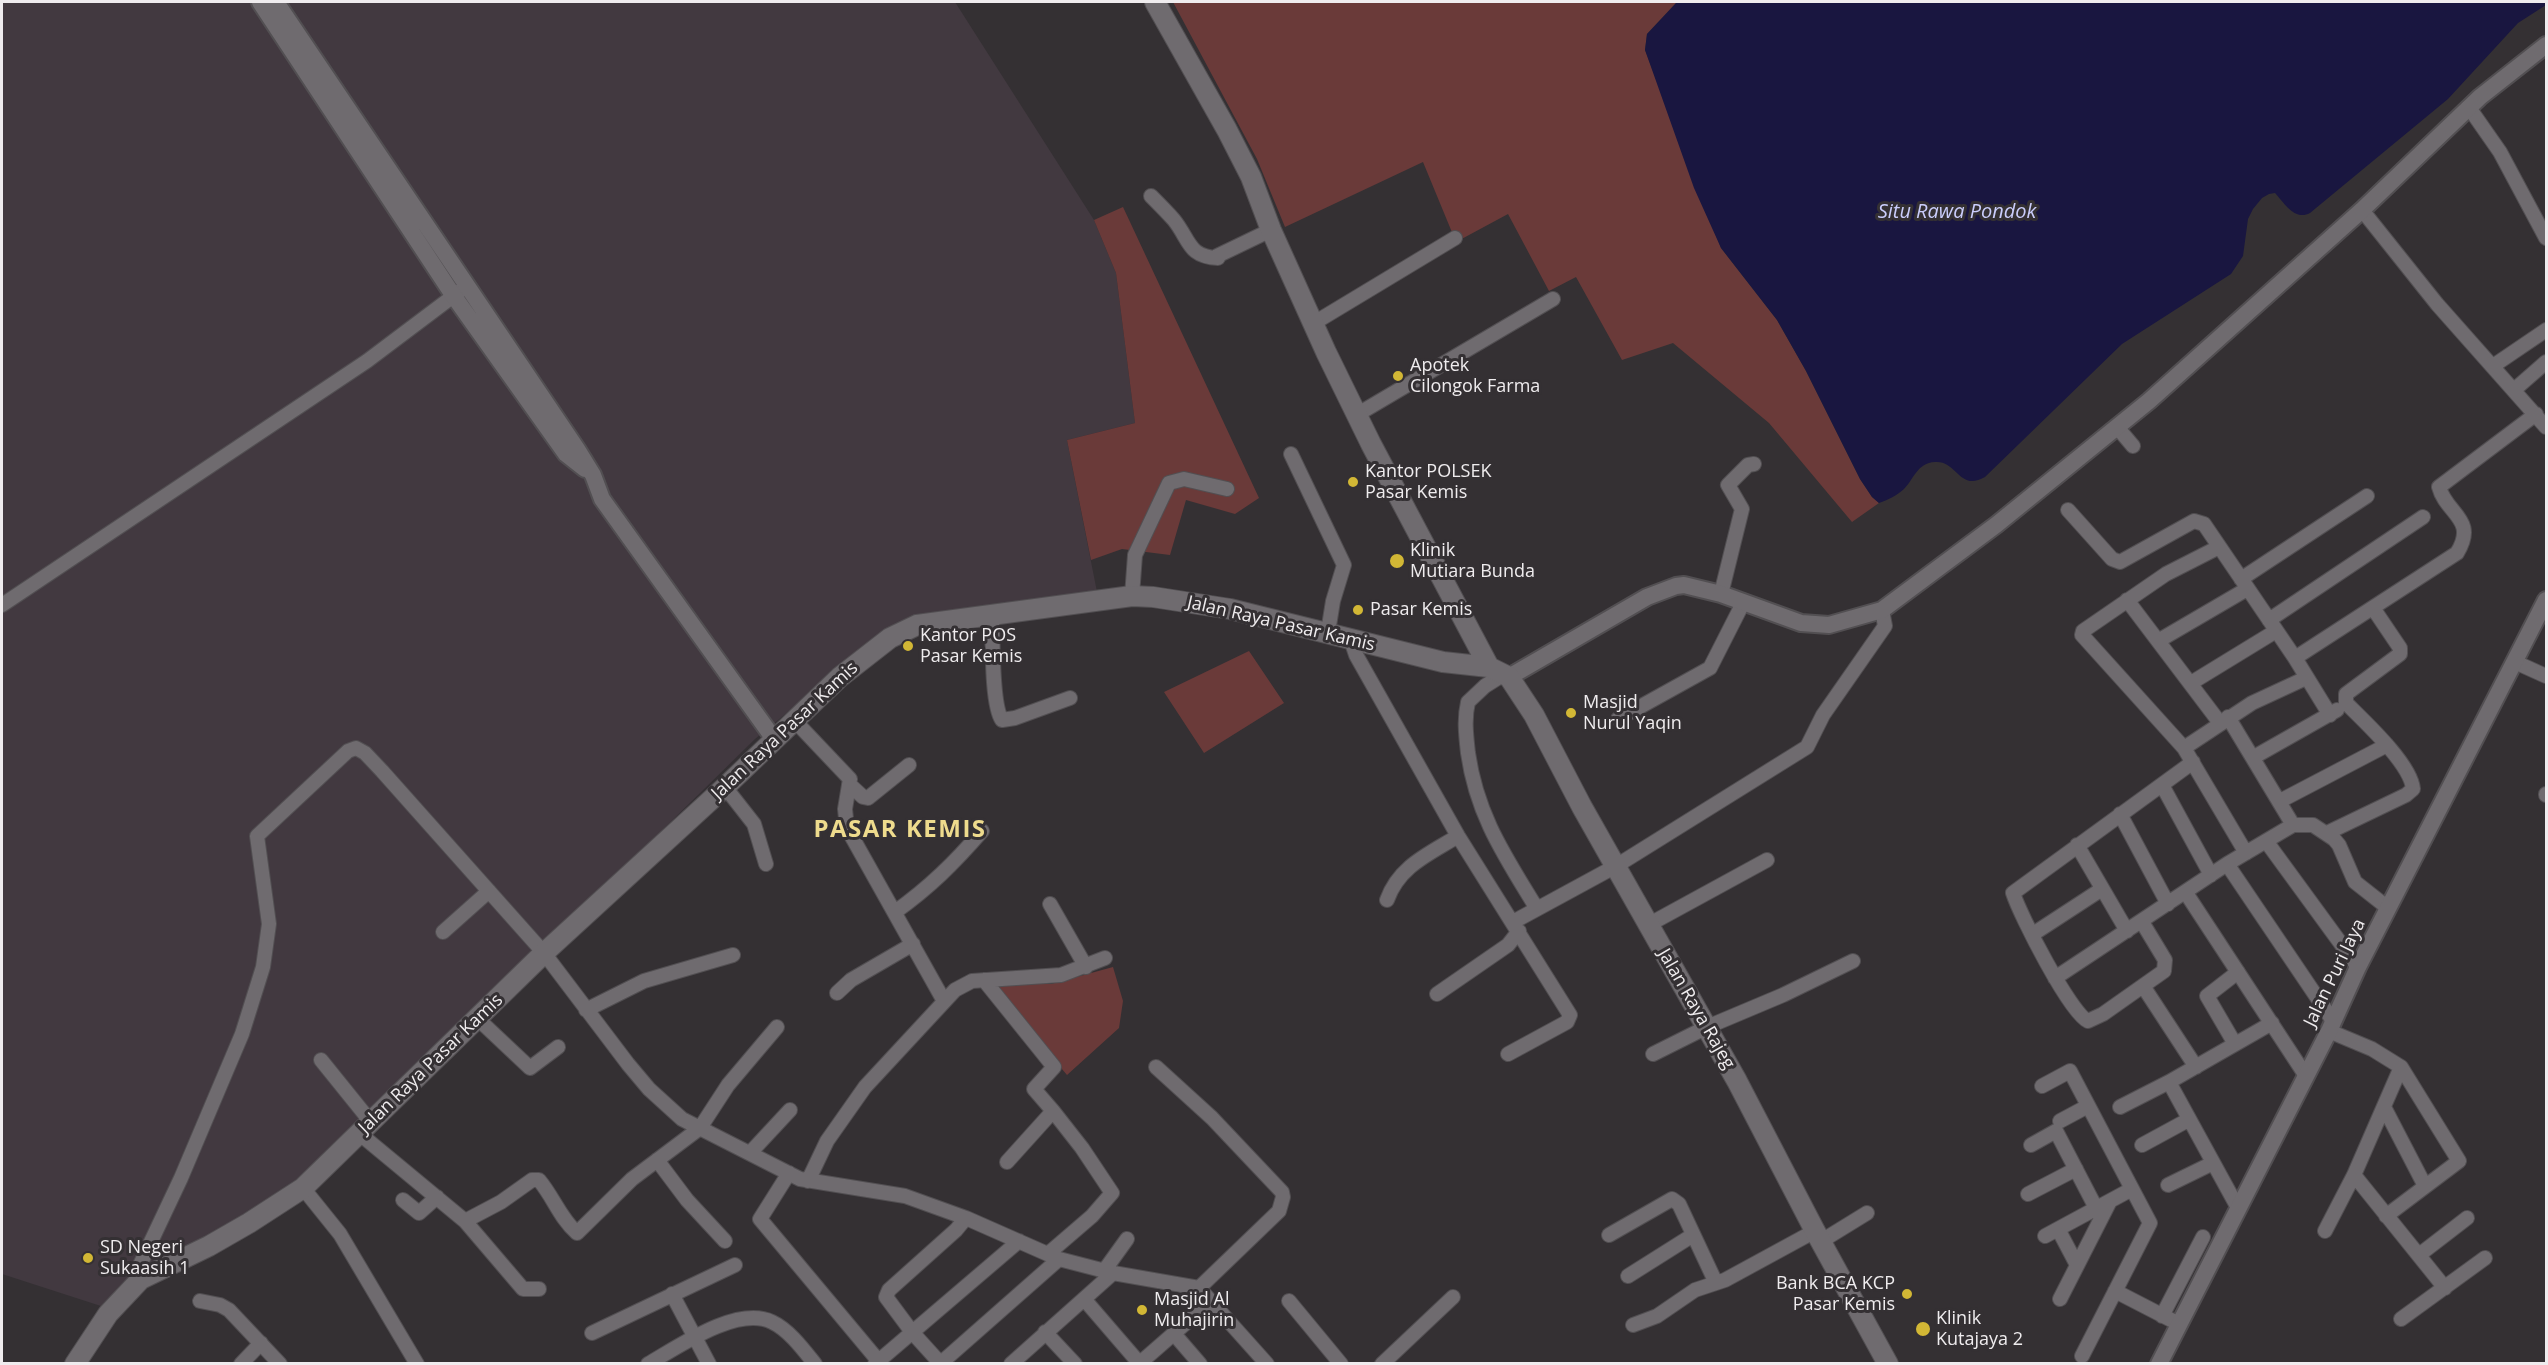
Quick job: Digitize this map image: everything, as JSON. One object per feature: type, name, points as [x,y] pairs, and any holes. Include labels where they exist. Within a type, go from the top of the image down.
[{"type":"main road","points":[[1155,2],[1251,177],[1271,230],[1358,414],[1501,673]]},
{"type":"main road","name":"Jalan Raya Pasar Kamis","points":[[75,1364],[108,1314],[141,1279],[249,1224],[303,1188],[544,953],[725,787],[840,677],[904,631],[917,625],[1132,596],[1153,597],[1230,609],[1443,662],[1501,673]]},
{"type":"main road","name":"Jalan Raya Rajeg","points":[[1501,673],[1528,706],[1581,807],[1707,1027],[1818,1238],[1888,1364]]},
{"type":"street","points":[[260,2],[467,286],[578,448],[593,475],[602,499],[774,739]]},
{"type":"street","points":[[276,2],[453,295],[566,454],[593,475]]},
{"type":"street","points":[[1537,909],[1488,827],[1471,773],[1467,742],[1468,702],[1485,686],[1501,673],[1663,590],[1684,585],[1721,594],[1793,621],[1824,626],[1882,610],[1995,525],[2118,427],[2362,210],[2474,103],[2547,45]]},
{"type":"street","points":[[2474,103],[2547,238]]},
{"type":"street","points":[[1151,196],[1176,222],[1193,250],[1204,257],[1218,258],[1217,256],[1271,230]]},
{"type":"street","points":[[2362,210],[2437,304],[2547,427]]},
{"type":"street","points":[[1314,323],[1455,238]]},
{"type":"street","points":[[2,605],[367,361],[467,286]]},
{"type":"street","points":[[1358,414],[1553,299]]},
{"type":"street","points":[[2493,366],[2547,330]]},
{"type":"street","points":[[2514,390],[2547,362]]},
{"type":"street","points":[[2295,658],[2457,553],[2464,536],[2463,524],[2439,487],[2536,414]]},
{"type":"street","points":[[2118,427],[2133,446]]},
{"type":"street","points":[[1291,454],[1344,566],[1333,602],[1328,632]]},
{"type":"street","points":[[1721,594],[1742,509],[1728,485],[1748,465],[1754,464]]},
{"type":"street","points":[[1132,596],[1135,555],[1169,483],[1184,479],[1227,489]]},
{"type":"street","points":[[2158,641],[2244,584],[2367,496]]},
{"type":"street","points":[[2068,510],[2112,559],[2120,562],[2194,521],[2204,524],[2295,658],[2330,715]]},
{"type":"street","points":[[2190,683],[2423,517]]},
{"type":"street","points":[[2219,547],[2166,574],[2082,631],[2082,635],[2184,748],[2246,853]]},
{"type":"street","points":[[2127,600],[2190,683],[2224,720],[2254,758],[2294,825]]},
{"type":"street","name":"Jalan Puri Jaya","points":[[2159,1364],[2306,1076],[2335,1030],[2358,967],[2388,908],[2522,665],[2547,600]]},
{"type":"street","points":[[1618,719],[1710,668],[1743,603]]},
{"type":"street","points":[[2327,833],[2406,795],[2413,789],[2412,781],[2387,745],[2346,703],[2346,694],[2400,654],[2400,648],[2373,608]]},
{"type":"street","points":[[1437,994],[1508,945],[1516,927],[1537,909],[1616,866],[1807,747],[1823,716],[1885,626],[1882,610]]},
{"type":"street","points":[[992,615],[998,714],[1002,720],[1015,718],[1070,698]]},
{"type":"street","points":[[1351,640],[1356,655],[1414,762],[1569,1013],[1570,1017],[1567,1022],[1508,1054]]},
{"type":"street","points":[[2522,665],[2547,676]]},
{"type":"street","points":[[2184,748],[2252,703],[2306,678]]},
{"type":"street","points":[[2254,758],[2330,715],[2346,703]]},
{"type":"street","points":[[794,720],[850,778],[845,809],[847,828],[944,1001]]},
{"type":"street","points":[[2280,801],[2387,745]]},
{"type":"street","points":[[141,1279],[138,1267],[181,1178],[242,1034],[262,968],[269,924],[257,836],[348,751],[356,748],[365,753],[382,771],[544,953],[649,1089],[682,1119],[808,1181],[905,1196],[966,1218],[1054,1256],[1109,1272],[1199,1288],[1267,1364]]},
{"type":"street","points":[[2142,922],[2166,963],[2164,971],[2097,1018],[2088,1021],[2081,1017],[2055,978],[2018,906],[2014,891],[2193,762]]},
{"type":"street","points":[[849,784],[863,797],[868,798],[909,765]]},
{"type":"street","points":[[2162,785],[2211,875]]},
{"type":"street","points":[[725,787],[754,824],[766,864]]},
{"type":"street","points":[[2120,814],[2168,904]]},
{"type":"street","points":[[2055,978],[2228,864],[2294,825],[2313,825],[2327,833],[2339,845],[2355,882],[2388,908]]},
{"type":"street","points":[[895,912],[937,880],[982,831]]},
{"type":"street","points":[[1387,900],[1397,878],[1408,866],[1458,836]]},
{"type":"street","points":[[2266,840],[2358,967]]},
{"type":"street","points":[[2077,845],[2127,932]]},
{"type":"street","points":[[1648,925],[1767,861]]},
{"type":"street","points":[[2228,864],[2335,1030],[2401,1067],[2458,1161],[2386,1216]]},
{"type":"street","points":[[2033,934],[2102,888]]},
{"type":"street","points":[[443,932],[489,891]]},
{"type":"street","points":[[2186,893],[2306,1076]]},
{"type":"street","points":[[1050,904],[1086,967]]},
{"type":"street","points":[[837,993],[851,980],[913,945]]},
{"type":"street","points":[[586,1010],[644,981],[733,955]]},
{"type":"street","points":[[808,1181],[826,1141],[865,1087],[944,1001],[964,984],[972,981],[1061,975],[1105,958]]},
{"type":"street","points":[[1653,1054],[1853,961]]},
{"type":"street","points":[[2235,1044],[2207,998],[2210,993],[2238,972]]},
{"type":"street","points":[[966,1218],[956,1230],[889,1290],[886,1297],[912,1332],[941,1363],[1054,1256],[1112,1193],[1082,1148],[1034,1089],[1054,1068],[984,980]]},
{"type":"street","points":[[2143,986],[2196,1067]]},
{"type":"street","points":[[478,1019],[530,1068],[558,1047]]},
{"type":"street","points":[[2120,1107],[2169,1082],[2272,1023]]},
{"type":"street","points":[[465,1221],[501,1202],[532,1180],[540,1180],[552,1196],[566,1223],[577,1233],[632,1179],[700,1128],[728,1085],[777,1028]]},
{"type":"street","points":[[321,1060],[365,1128],[465,1221],[523,1289],[539,1289]]},
{"type":"street","points":[[1156,1067],[1212,1118],[1282,1192],[1283,1197],[1279,1211],[1199,1288]]},
{"type":"street","points":[[2325,1231],[2354,1175],[2401,1067]]},
{"type":"street","points":[[2042,1086],[2070,1071],[2150,1223],[2082,1356]]},
{"type":"street","points":[[2169,1082],[2238,1208]]},
{"type":"street","points":[[2060,1121],[2088,1106]]},
{"type":"street","points":[[2384,1107],[2425,1186]]},
{"type":"street","points":[[750,1153],[790,1110]]},
{"type":"street","points":[[1007,1162],[1053,1111]]},
{"type":"street","points":[[2142,1146],[2188,1120]]},
{"type":"street","points":[[2031,1145],[2056,1131],[2096,1208]]},
{"type":"street","points":[[657,1160],[687,1200],[725,1240]]},
{"type":"street","points":[[2169,1185],[2213,1163]]},
{"type":"street","points":[[2028,1194],[2076,1169]]},
{"type":"street","points":[[789,1173],[760,1219],[878,1363],[1019,1241]]},
{"type":"street","points":[[2354,1175],[2445,1288]]},
{"type":"street","points":[[303,1188],[340,1234],[417,1364]]},
{"type":"street","points":[[2077,1265],[2052,1232],[2132,1189]]},
{"type":"street","points":[[404,1200],[419,1213],[437,1197]]},
{"type":"street","points":[[1609,1235],[1672,1199],[1679,1204],[1716,1283]]},
{"type":"street","points":[[2060,1299],[2110,1201]]},
{"type":"street","points":[[1633,1325],[1657,1316],[1695,1290],[1818,1238],[1828,1238],[1867,1213]]},
{"type":"street","points":[[2419,1255],[2467,1218]]},
{"type":"street","points":[[1628,1275],[1693,1234]]},
{"type":"street","points":[[2162,1316],[2203,1237]]},
{"type":"street","points":[[1011,1364],[1084,1299],[1109,1272],[1127,1239]]},
{"type":"street","points":[[2401,1319],[2485,1258]]},
{"type":"street","points":[[592,1333],[735,1265]]},
{"type":"street","points":[[2115,1292],[2179,1324]]},
{"type":"street","points":[[672,1294],[709,1364]]},
{"type":"street","points":[[1382,1364],[1453,1297]]},
{"type":"street","points":[[1084,1299],[1140,1363],[1211,1301]]},
{"type":"street","points":[[200,1301],[220,1305],[229,1310],[280,1364]]},
{"type":"street","points":[[1289,1301],[1341,1364]]},
{"type":"street","points":[[648,1364],[731,1321],[753,1318],[769,1320],[779,1326],[815,1364]]},
{"type":"street","points":[[1046,1332],[1075,1364]]},
{"type":"street","points":[[1174,1335],[1200,1364]]},
{"type":"street","points":[[241,1364],[261,1344]]},
{"type":"shaded area","points":[[2,2],[955,2],[1094,220],[1116,273],[1135,423],[1067,440],[1097,592],[891,627],[755,739],[299,1187],[104,1307],[2,1274]]},
{"type":"shaded area","points":[[1173,2],[1677,2],[1647,34],[1645,50],[1721,248],[1777,320],[1806,371],[1860,479],[1879,503],[1852,522],[1769,423],[1673,343],[1622,360],[1576,277],[1549,291],[1508,214],[1456,242],[1423,162],[1285,227],[1257,159]]},
{"type":"shaded area","points":[[1123,207],[1259,498],[1235,514],[1186,500],[1170,555],[1122,549],[1091,560],[1067,440],[1135,423],[1116,273],[1094,220]]},
{"type":"shaded area","points":[[1249,651],[1284,703],[1204,753],[1164,692]]},
{"type":"shaded area","points":[[1113,967],[1123,1001],[1119,1028],[1067,1075],[989,983],[1051,984]]},
{"type":"water","name":"Situ Rawa Pondok","points":[[1677,2],[2546,2],[2546,5],[2518,23],[2448,99],[2310,213],[2300,215],[2295,213],[2275,193],[2262,198],[2248,219],[2243,256],[2231,274],[2122,344],[1985,477],[1969,481],[1942,463],[1929,463],[1916,472],[1901,491],[1892,498],[1879,503],[1860,479],[1806,371],[1777,320],[1721,248],[1694,188],[1645,50],[1647,34]]},
{"type":"place","name":"Apotek Cilongok Farma","points":[[1398,376]]},
{"type":"place","name":"Kantor POLSEK Pasar Kemis","points":[[1353,482]]},
{"type":"place","name":"Klinik Mutiara Bunda","points":[[1397,561]]},
{"type":"place","name":"Pasar Kemis","points":[[1358,610]]},
{"type":"place","name":"Kantor POS Pasar Kemis","points":[[908,646]]},
{"type":"place","name":"Masjid Nurul Yaqin","points":[[1571,713]]},
{"type":"place","name":"SD Negeri Sukaasih 1","points":[[88,1258]]},
{"type":"place","name":"Bank BCA KCP Pasar Kemis","points":[[1907,1294]]},
{"type":"place","name":"Masjid Al Muhajirin","points":[[1142,1310]]},
{"type":"place","name":"Klinik Kutajaya 2","points":[[1923,1329]]},
{"type":"district","name":"PASAR KEMIS","points":[[900,830]]}]
